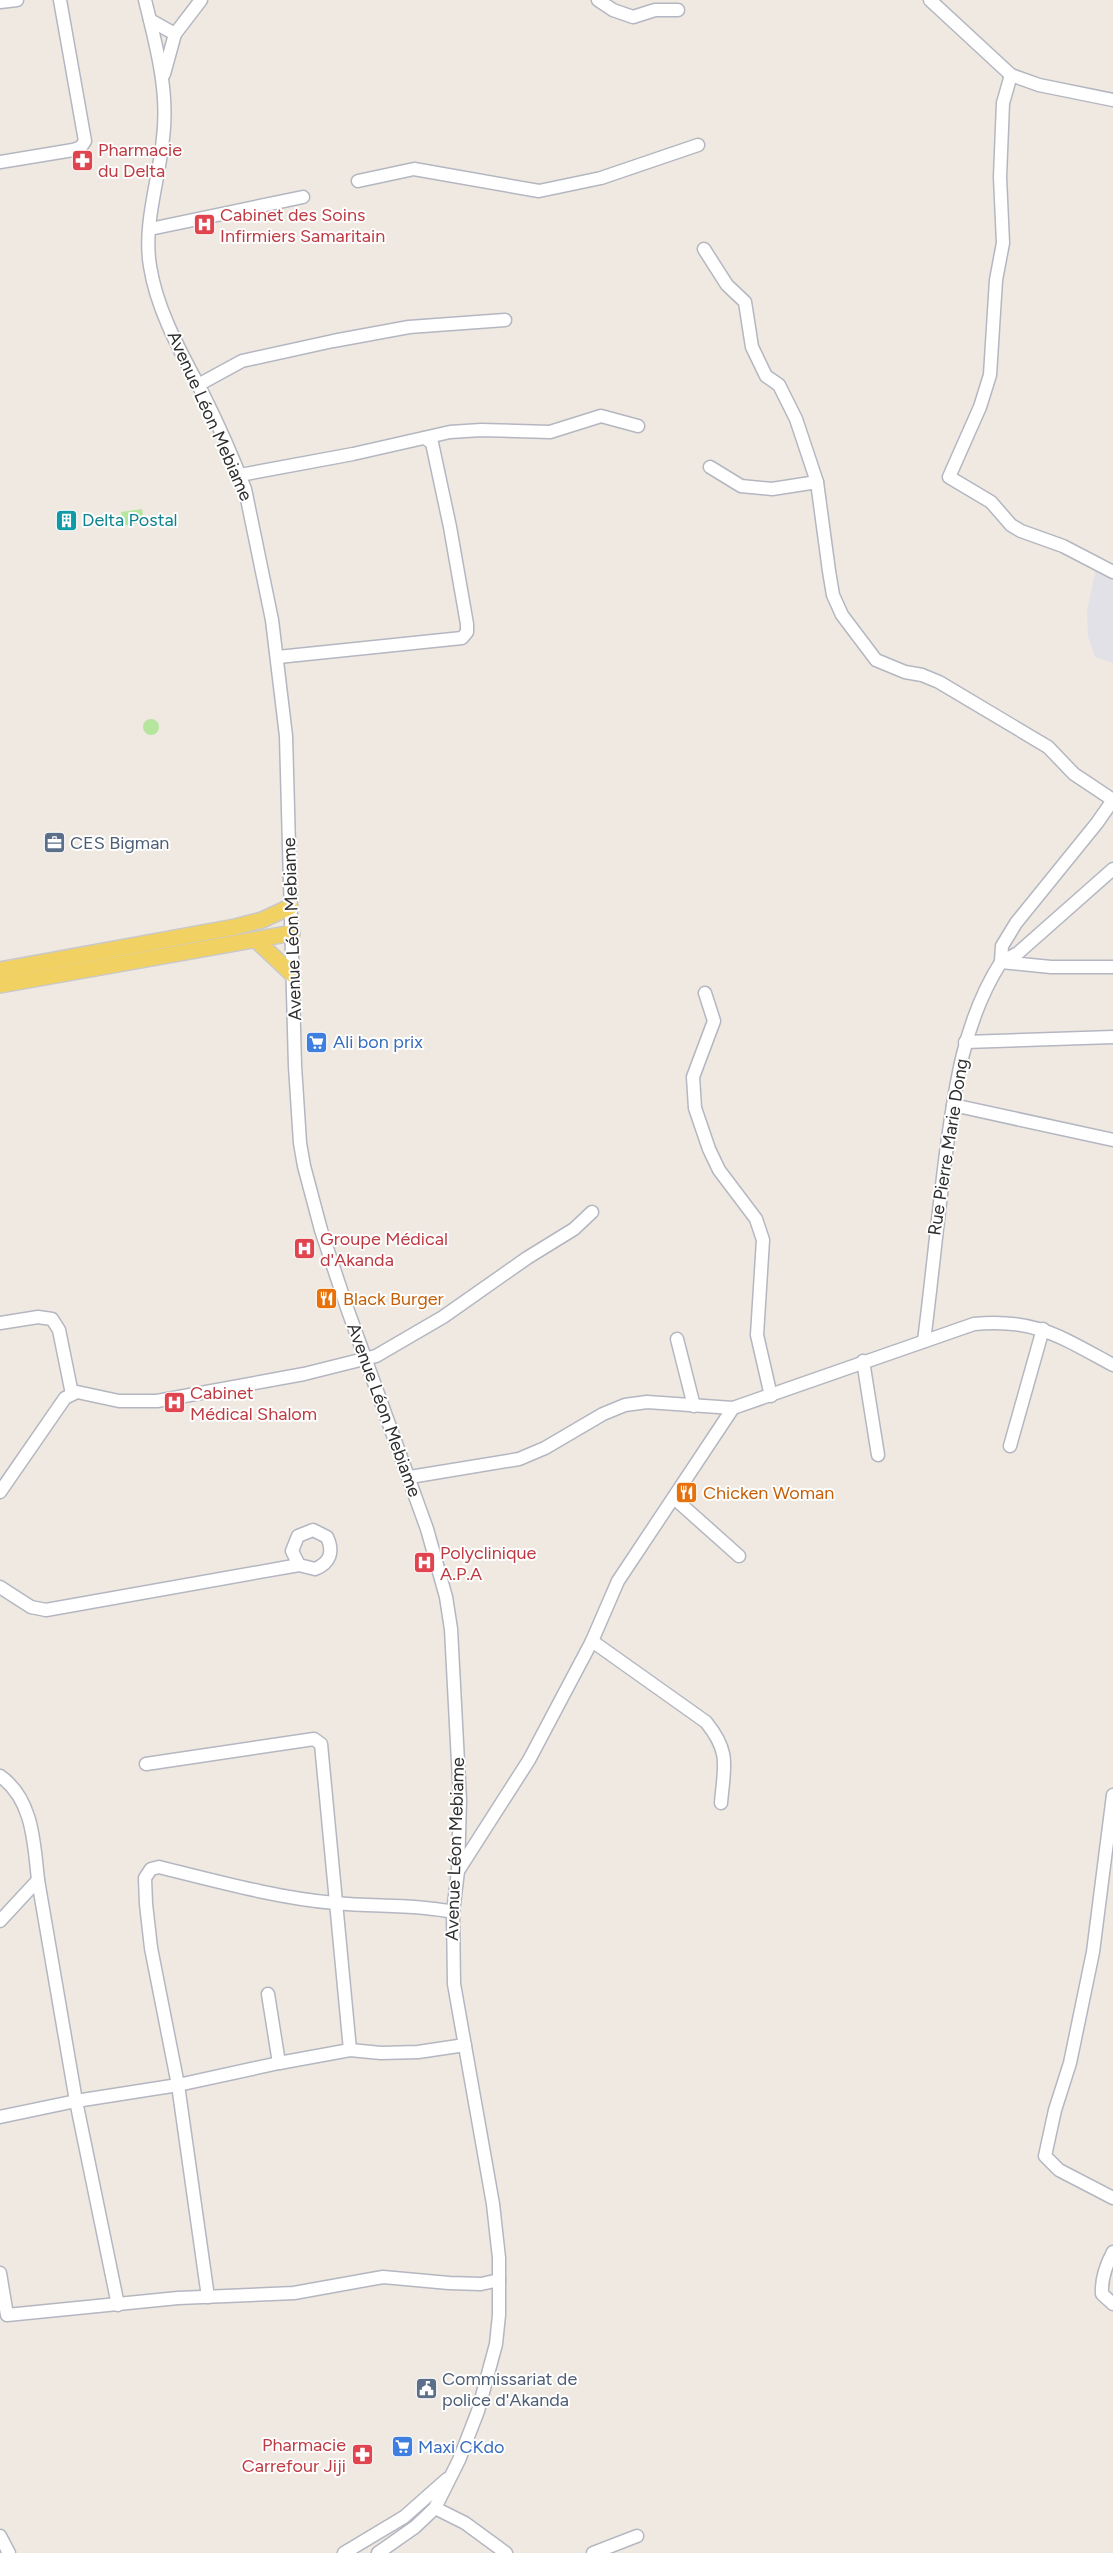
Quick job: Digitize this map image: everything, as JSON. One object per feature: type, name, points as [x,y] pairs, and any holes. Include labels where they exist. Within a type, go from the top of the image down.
[{"type":"main road","points":[[0,970],[235,927],[262,920],[290,907]]},
{"type":"main road","points":[[0,985],[292,933]]},
{"type":"main road","points":[[256,940],[293,976]]},
{"type":"street","points":[[0,2],[16,0]]},
{"type":"street","points":[[0,162],[73,150],[81,147],[85,141],[60,0]]},
{"type":"street","name":"Avenue Léon Mebiame","points":[[145,0],[162,80],[164,136],[150,229],[150,266],[154,286],[168,322],[240,475],[253,518],[278,657],[286,745],[290,907],[300,1136],[306,1175],[321,1230],[365,1359],[410,1478],[438,1566],[453,1643],[460,1770],[458,1870],[453,1912],[454,1984],[493,2204],[499,2280],[496,2344],[491,2368],[466,2443],[435,2508],[416,2527],[378,2553]]},
{"type":"street","points":[[162,80],[174,34],[201,0]]},
{"type":"street","points":[[598,0],[613,10],[633,17],[655,10],[678,10]]},
{"type":"street","points":[[930,0],[1011,75],[1039,85],[1113,100]]},
{"type":"street","points":[[150,20],[174,34]]},
{"type":"street","points":[[1011,75],[1002,102],[1000,177],[1003,236],[996,280],[990,375],[980,407],[949,477],[990,502],[1011,524],[1021,531],[1062,546],[1113,572]]},
{"type":"street","points":[[358,181],[414,169],[539,192],[601,178],[698,145]]},
{"type":"street","points":[[150,229],[303,196]]},
{"type":"street","points":[[704,248],[728,285],[745,302],[752,347],[766,376],[779,385],[796,419],[817,482],[833,595],[842,615],[868,651],[876,660],[889,666],[939,682],[1048,747],[1074,774],[1113,800],[1097,823],[1016,923],[1002,946],[1001,962]]},
{"type":"street","points":[[198,385],[242,361],[333,341],[409,327],[505,320]]},
{"type":"street","points":[[240,475],[450,432],[481,430],[550,432],[566,429],[601,416],[638,426]]},
{"type":"street","points":[[278,657],[462,638],[465,636],[467,624],[450,528],[432,443],[426,438]]},
{"type":"street","points":[[710,467],[741,486],[772,489],[817,482]]},
{"type":"street","points":[[1001,962],[1018,953],[1113,869]]},
{"type":"street","points":[[1001,962],[1051,967],[1113,967]]},
{"type":"street","name":"Rue Pierre Marie Dong","points":[[924,1341],[935,1232],[952,1105],[965,1042],[985,987],[1001,962]]},
{"type":"street","points":[[705,993],[714,1021],[693,1077],[695,1108],[709,1149],[719,1170],[756,1219],[763,1240],[757,1335],[771,1396]]},
{"type":"street","points":[[965,1042],[1113,1037]]},
{"type":"street","points":[[952,1105],[1113,1140]]},
{"type":"street","points":[[0,1492],[65,1398],[72,1394],[84,1393],[119,1401],[157,1401],[304,1374],[376,1356],[443,1317],[574,1229],[592,1212]]},
{"type":"street","points":[[0,1323],[38,1317],[52,1319],[59,1330],[72,1394]]},
{"type":"street","points":[[410,1478],[519,1459],[545,1448],[603,1414],[625,1405],[647,1402],[733,1408],[771,1396],[863,1361],[974,1324],[1013,1322],[1043,1330],[1113,1365]]},
{"type":"street","points":[[1010,1446],[1043,1330]]},
{"type":"street","points":[[677,1339],[694,1406]]},
{"type":"street","points":[[863,1361],[878,1455]]},
{"type":"street","points":[[458,1870],[519,1776],[592,1641],[618,1581],[733,1408]]},
{"type":"street","points":[[674,1498],[739,1556]]},
{"type":"street","points":[[0,1587],[31,1607],[46,1610],[299,1565]]},
{"type":"street","points":[[592,1641],[706,1722],[718,1736],[725,1755],[721,1803]]},
{"type":"street","points":[[146,1764],[314,1740],[322,1746],[334,1903],[350,2050]]},
{"type":"street","points":[[0,1776],[17,1791],[24,1803],[32,1832],[38,1880],[76,2101],[118,2305]]},
{"type":"street","points":[[1113,1795],[1093,1952],[1070,2063],[1055,2110],[1045,2156],[1058,2170],[1113,2198]]},
{"type":"street","points":[[208,2297],[178,2085],[151,1948],[145,1878],[151,1869],[159,1867],[272,1892],[334,1903],[432,1908],[453,1912]]},
{"type":"street","points":[[0,1921],[38,1880]]},
{"type":"street","points":[[268,1994],[279,2063]]},
{"type":"street","points":[[0,2117],[76,2101],[178,2085],[350,2050],[381,2053],[409,2052],[464,2045]]},
{"type":"street","points":[[1113,2252],[1106,2265],[1102,2284],[1102,2294],[1113,2304]]},
{"type":"street","points":[[0,2273],[4,2316],[178,2298],[294,2293],[383,2277],[481,2284],[499,2280]]},
{"type":"street","points":[[344,2553],[404,2517],[449,2478]]},
{"type":"street","points":[[435,2508],[465,2523],[506,2553]]},
{"type":"street","points":[[0,2536],[9,2553]]},
{"type":"street","points":[[593,2553],[637,2536]]},
{"type":"shaded area","points":[[1096,569],[1113,578],[1113,663],[1095,657],[1088,636],[1087,611]]},
{"type":"green space","points":[[142,509],[144,522],[123,526],[121,512]]},
{"type":"green space","points":[[151,719],[159,727],[151,735],[143,727]]},
{"type":"place","name":"Pharmacie du Delta","points":[[82,160]]},
{"type":"place","name":"Cabinet des Soins Infirmiers Samaritain","points":[[204,225]]},
{"type":"place","name":"Delta Postal","points":[[66,520]]},
{"type":"place","name":"CES Bigman","points":[[54,843]]},
{"type":"place","name":"Ali bon prix","points":[[317,1042]]},
{"type":"place","name":"Groupe Médical d'Akanda","points":[[304,1249]]},
{"type":"place","name":"Black Burger","points":[[327,1299]]},
{"type":"place","name":"Cabinet Médical Shalom","points":[[174,1403]]},
{"type":"place","name":"Chicken Woman","points":[[687,1493]]},
{"type":"place","name":"Polyclinique A.P.A","points":[[424,1563]]},
{"type":"place","name":"Commissariat de police d'Akanda","points":[[426,2389]]},
{"type":"place","name":"Maxi CKdo","points":[[402,2447]]},
{"type":"place","name":"Pharmacie Carrefour Jiji","points":[[362,2455]]}]
